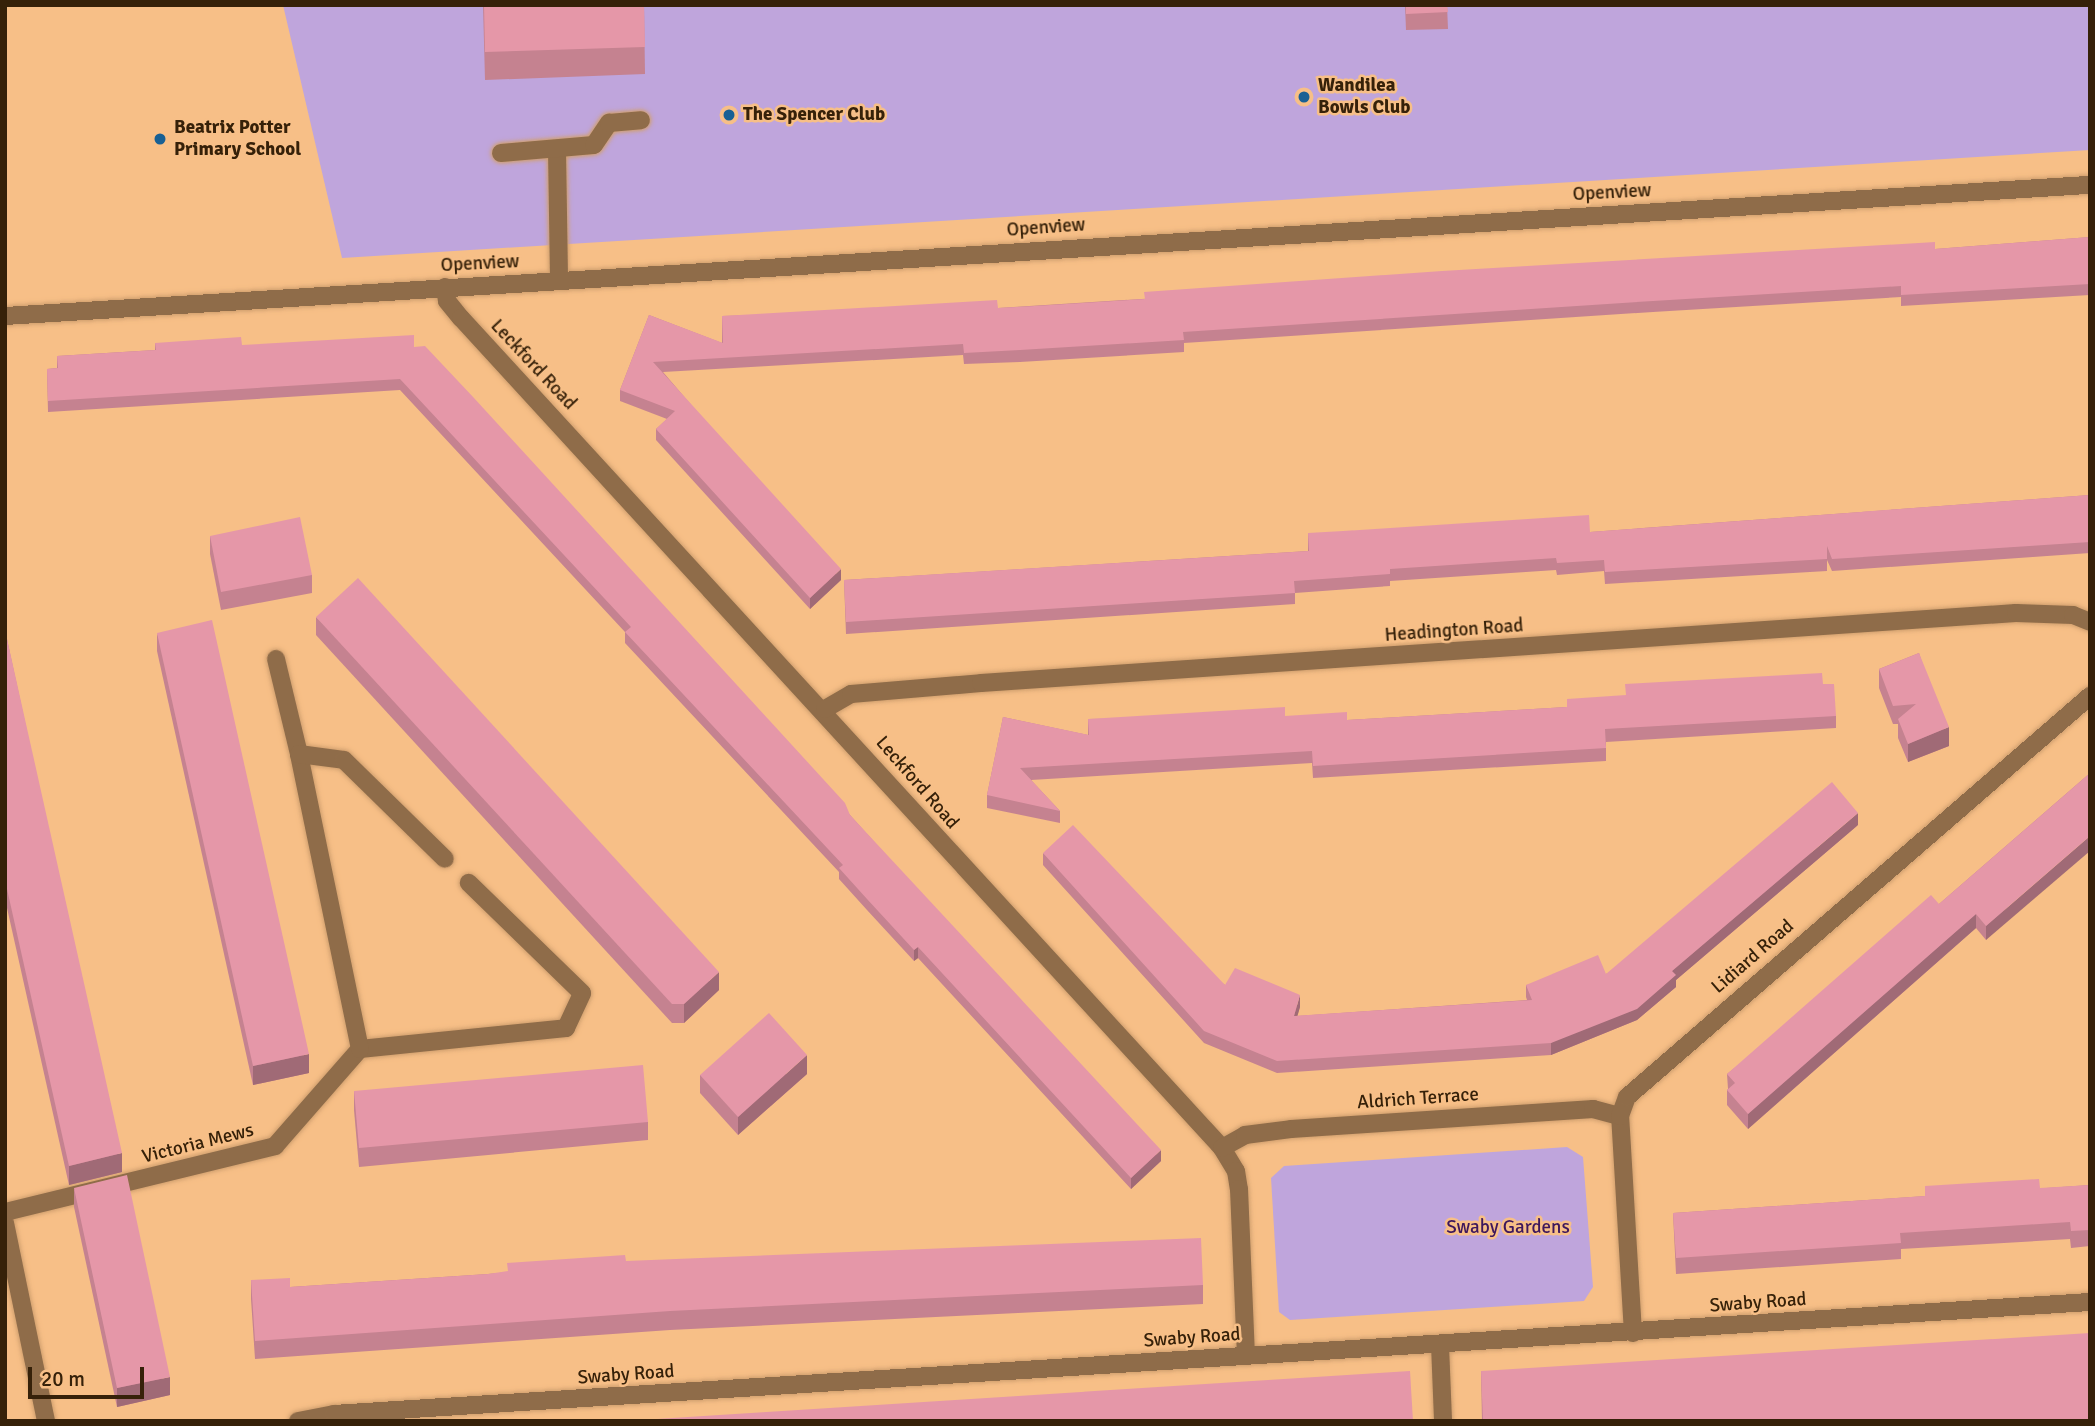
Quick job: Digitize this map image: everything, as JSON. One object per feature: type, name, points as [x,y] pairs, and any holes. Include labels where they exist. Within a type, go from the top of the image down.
[{"type":"street","points":[[501,153],[594,145],[609,123],[641,120]]},
{"type":"street","points":[[556,150],[559,280]]},
{"type":"street","name":"Openview","points":[[5,316],[2090,185]]},
{"type":"street","name":"Leckford Road","points":[[445,287],[449,304],[825,709],[985,893],[1222,1148],[1236,1171],[1239,1189],[1246,1356]]},
{"type":"street","name":"Headington Road","points":[[825,709],[851,694],[981,683],[2017,614],[2073,615],[2090,622]]},
{"type":"street","points":[[276,659],[299,754],[360,1049],[566,1028],[582,993],[469,883]]},
{"type":"street","name":"Lidiard Road","points":[[1620,1116],[1639,1082],[2090,696]]},
{"type":"street","points":[[299,754],[344,760],[445,859]]},
{"type":"street","name":"Victoria Mews","points":[[5,1212],[275,1146],[360,1049]]},
{"type":"street","name":"Aldrich Terrace","points":[[1222,1148],[1245,1135],[1291,1129],[1593,1109],[1620,1116]]},
{"type":"street","points":[[1620,1116],[1633,1333]]},
{"type":"street","points":[[5,1223],[46,1421]]},
{"type":"street","name":"Swaby Road","points":[[298,1421],[334,1414],[2090,1302]]},
{"type":"street","points":[[1440,1345],[1443,1421]]},
{"type":"green space","points":[[283,5],[2090,5],[2090,150],[342,258]]},
{"type":"green space","name":"Swaby Gardens","points":[[1567,1147],[1583,1157],[1593,1287],[1584,1301],[1290,1320],[1279,1312],[1271,1178],[1284,1166]]},
{"type":"building","points":[[484,5],[644,5],[645,47],[485,52]]},
{"type":"building","points":[[1406,5],[1447,5],[1448,12],[1406,14]]},
{"type":"building","points":[[2090,237],[2090,284],[1901,295],[1901,286],[1183,332],[1184,340],[1020,350],[964,353],[963,344],[653,362],[841,569],[810,598],[656,429],[675,411],[620,390],[649,315],[723,343],[722,316],[997,300],[998,308],[1035,306],[1145,299],[1144,292],[1442,271],[1935,242],[1935,249]]},
{"type":"building","points":[[414,335],[414,347],[425,346],[474,398],[845,803],[850,815],[1161,1150],[1131,1178],[918,947],[914,950],[867,899],[839,868],[843,865],[625,632],[631,627],[400,379],[48,401],[47,369],[58,368],[57,356],[156,350],[155,343],[241,337],[242,345]]},
{"type":"building","points":[[2090,495],[2090,542],[1832,559],[1827,546],[1827,559],[1605,572],[1604,560],[1557,563],[1556,558],[1390,569],[1390,574],[1294,581],[1295,593],[846,622],[844,580],[1309,551],[1308,533],[1589,515],[1590,532]]},
{"type":"building","points":[[300,517],[312,575],[221,592],[210,536]]},
{"type":"building","points":[[358,578],[719,972],[684,1004],[672,1004],[316,617]]},
{"type":"building","points":[[212,620],[309,1054],[253,1066],[157,633]]},
{"type":"building","points":[[5,630],[122,1153],[69,1166],[5,880]]},
{"type":"building","points":[[1919,653],[1949,727],[1908,744],[1898,719],[1916,704],[1893,706],[1879,669]]},
{"type":"building","points":[[1822,673],[1823,684],[1834,684],[1836,716],[1605,729],[1606,748],[1313,766],[1312,751],[1020,768],[1060,811],[987,795],[1003,717],[1089,735],[1088,719],[1285,707],[1285,716],[1347,712],[1347,720],[1567,707],[1567,699],[1626,695],[1625,684]]},
{"type":"building","points":[[2090,773],[2090,836],[1986,926],[1976,914],[1748,1114],[1727,1090],[1735,1083],[1727,1074],[1931,895],[1939,904]]},
{"type":"building","points":[[1832,782],[1858,813],[1672,971],[1676,975],[1637,1009],[1551,1043],[1277,1061],[1204,1031],[1043,853],[1073,825],[1225,985],[1235,968],[1300,995],[1294,1016],[1532,1000],[1526,985],[1598,955],[1606,974]]},
{"type":"building","points":[[769,1013],[807,1055],[738,1117],[700,1075]]},
{"type":"building","points":[[643,1065],[648,1122],[359,1148],[354,1091]]},
{"type":"building","points":[[127,1175],[170,1377],[117,1388],[74,1188]]},
{"type":"building","points":[[2039,1179],[2040,1188],[2090,1185],[2090,1230],[2071,1231],[2070,1222],[1900,1233],[1901,1243],[1676,1258],[1673,1213],[1925,1196],[1925,1186]]},
{"type":"building","points":[[1201,1238],[1203,1285],[670,1311],[255,1341],[251,1280],[290,1278],[290,1287],[488,1274],[508,1271],[507,1263],[625,1255],[626,1261]]},
{"type":"building","points":[[2090,1333],[2090,1421],[1483,1421],[1481,1371]]},
{"type":"building","points":[[1410,1371],[1413,1421],[625,1421]]},
{"type":"place","name":"Wandilea Bowls Club","points":[[1304,97]]},
{"type":"place","name":"The Spencer Club","points":[[729,115]]},
{"type":"place","name":"Beatrix Potter Primary School","points":[[160,139]]}]
